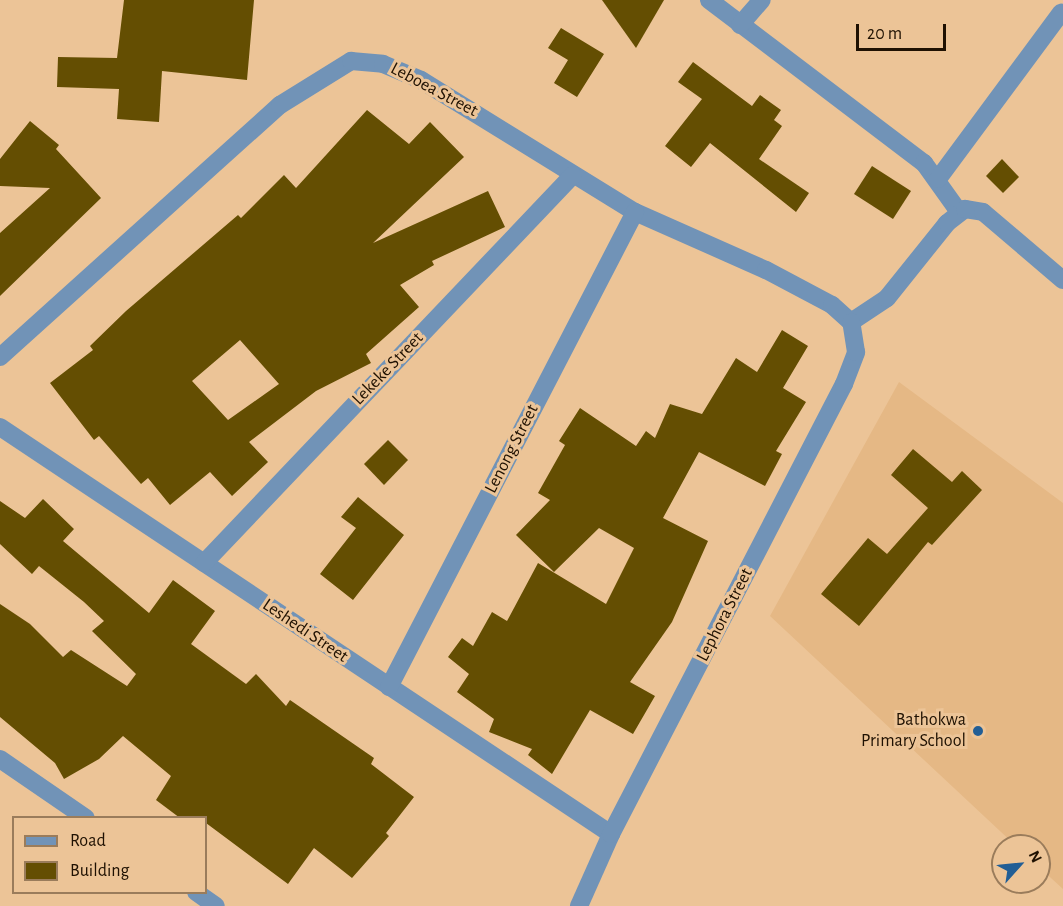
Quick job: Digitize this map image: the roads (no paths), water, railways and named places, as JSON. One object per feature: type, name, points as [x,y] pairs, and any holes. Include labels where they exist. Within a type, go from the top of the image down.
[{"type":"street","points":[[709,0],[908,150],[938,179],[958,212]]},
{"type":"street","points":[[740,25],[762,0]]},
{"type":"street","points":[[938,179],[1060,9]]},
{"type":"street","name":"Leboea Street","points":[[0,357],[280,105],[321,75],[351,61],[383,64],[421,80],[635,212],[766,270],[832,305],[850,322]]},
{"type":"street","name":"Lekeke Street","points":[[204,563],[573,175]]},
{"type":"street","name":"Lenong Street","points":[[389,687],[635,212]]},
{"type":"street","points":[[958,212],[983,212],[1063,280]]},
{"type":"street","points":[[850,322],[887,298],[910,276],[958,212]]},
{"type":"street","name":"Lephora Street","points":[[579,906],[611,834],[844,384],[856,352],[850,322]]},
{"type":"street","name":"Leshedi Street","points":[[0,427],[611,834]]},
{"type":"street","points":[[0,759],[83,816]]},
{"type":"street","points":[[199,894],[216,906]]},
{"type":"place","name":"Bathokwa Primary School","points":[[978,731]]}]
